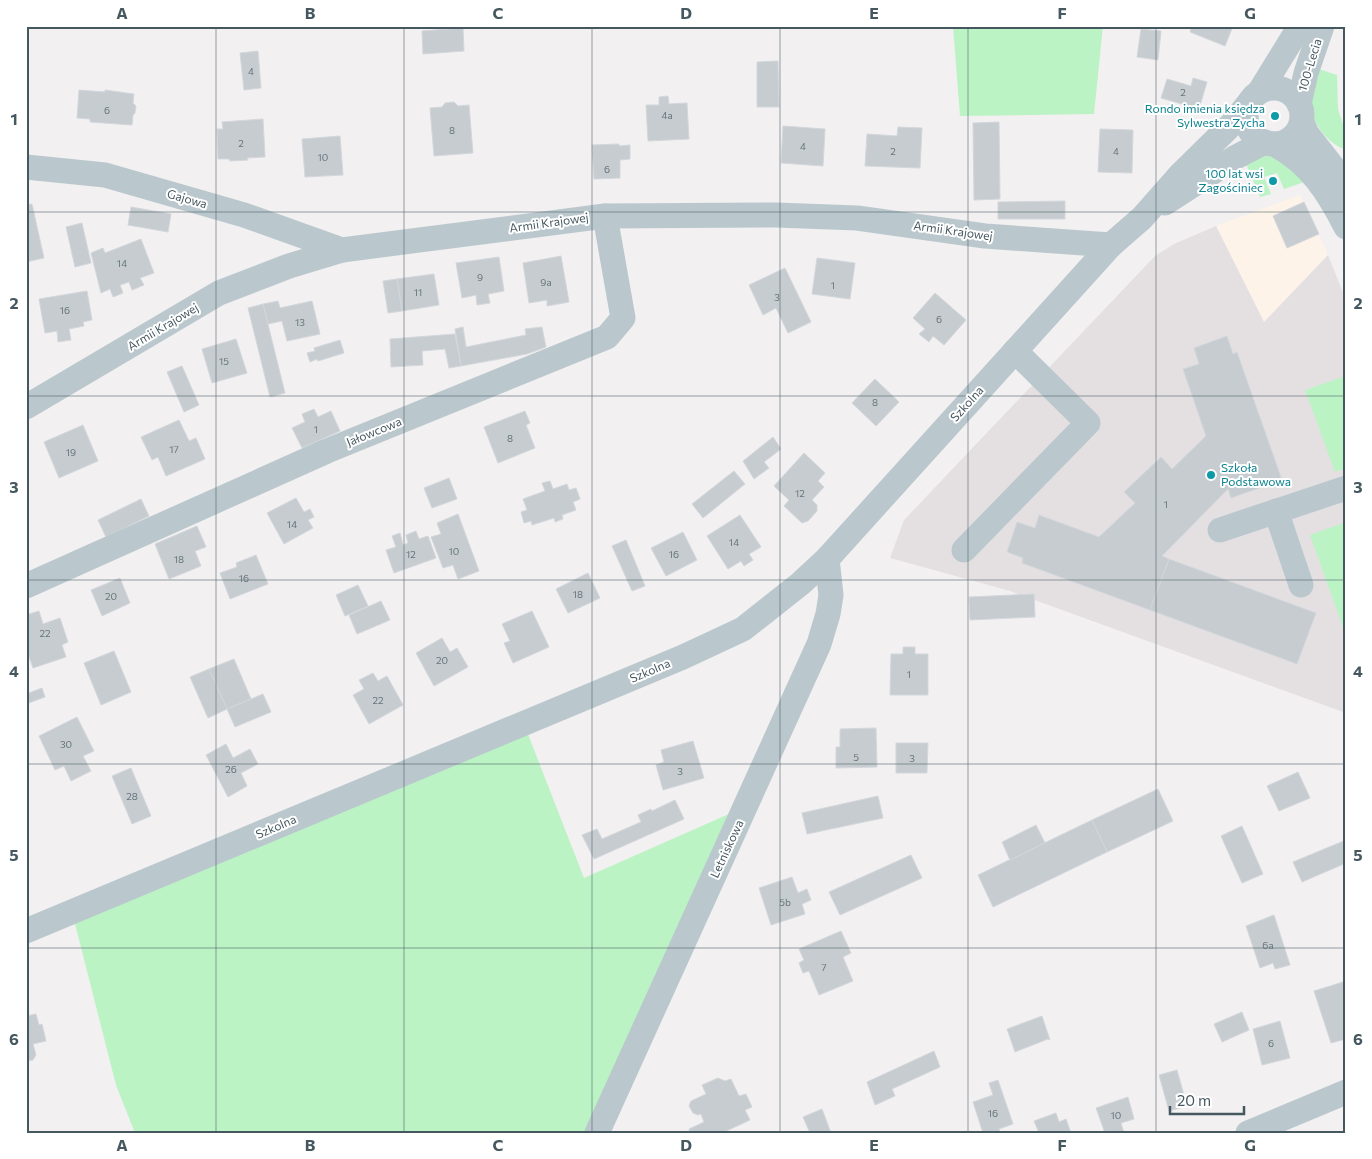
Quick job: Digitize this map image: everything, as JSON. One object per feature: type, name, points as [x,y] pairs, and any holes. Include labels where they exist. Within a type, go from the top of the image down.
[{"type":"street","name":"100-Lecia","points":[[1254,98],[1300,26]]},
{"type":"street","name":"100-Lecia","points":[[1300,113],[1306,73],[1322,26]]},
{"type":"street","points":[[1340,181],[1270,143],[1257,138],[1250,131],[1246,113],[1254,98],[1269,88],[1287,91],[1300,113],[1307,134],[1340,181],[1346,227]]},
{"type":"street","name":"Szkolna","points":[[26,931],[683,657],[743,629],[800,584],[827,559],[1111,245],[1142,218],[1180,175],[1231,125],[1254,98]]},
{"type":"street","points":[[1270,143],[1283,142],[1292,138],[1298,131],[1300,113]]},
{"type":"street","name":"Szkolna","points":[[1142,218],[1191,188],[1236,157],[1270,143]]},
{"type":"street","name":"Gajowa","points":[[26,167],[105,175],[244,215],[342,250]]},
{"type":"street","name":"Armii Krajowej","points":[[26,407],[218,293],[289,266],[342,250],[604,216],[776,215],[857,218],[985,236],[1111,245]]},
{"type":"street","name":"Jałowcowa","points":[[26,586],[327,451],[607,337],[622,318],[604,216]]},
{"type":"street","points":[[964,550],[1088,423],[1015,351]]},
{"type":"street","points":[[1220,530],[1346,488]]},
{"type":"street","points":[[1276,512],[1301,585]]},
{"type":"street","name":"Letniskowa","points":[[597,1133],[819,644],[828,614],[831,595],[827,559]]},
{"type":"street","points":[[1248,1133],[1346,1092]]},
{"type":"shaded area","points":[[1300,195],[1328,255],[1264,322],[1216,226]]},
{"type":"shaded area","points":[[1216,226],[1264,322],[1328,255],[1346,300],[1346,713],[1010,591],[890,558],[904,520],[1155,256],[1174,244]]},
{"type":"green space","points":[[953,26],[1103,26],[1094,114],[960,116]]},
{"type":"green space","points":[[1316,68],[1337,75],[1338,109],[1346,134],[1346,150],[1325,135],[1312,113],[1309,93]]},
{"type":"green space","points":[[1265,156],[1277,157],[1307,181],[1284,189],[1277,173],[1264,177],[1271,194],[1260,197],[1245,161]]},
{"type":"green space","points":[[1346,376],[1346,468],[1335,472],[1305,390]]},
{"type":"green space","points":[[1346,522],[1346,636],[1310,535]]},
{"type":"green space","points":[[524,724],[584,878],[747,806],[597,1133],[135,1133],[116,1085],[72,912]]},
{"type":"building","points":[[1192,26],[1233,26],[1225,46],[1190,32]]},
{"type":"building","points":[[463,28],[464,51],[423,54],[422,31]]},
{"type":"building","points":[[1141,29],[1161,31],[1158,60],[1137,57]]},
{"type":"building","points":[[258,51],[261,88],[244,90],[240,53]]},
{"type":"building","points":[[778,61],[779,107],[757,107],[757,62]]},
{"type":"building","points":[[1193,78],[1207,82],[1199,109],[1161,98],[1167,79],[1191,86]]},
{"type":"building","points":[[79,90],[105,92],[105,90],[134,94],[133,103],[136,106],[132,125],[90,122],[90,119],[77,118]]},
{"type":"building","points":[[668,96],[669,104],[687,103],[689,139],[648,141],[646,105],[659,105],[659,97]]},
{"type":"building","points":[[454,102],[458,106],[469,105],[473,153],[434,156],[430,108],[442,107],[445,103]]},
{"type":"building","points":[[263,119],[265,157],[230,161],[229,159],[218,159],[217,129],[223,129],[222,122]]},
{"type":"building","points":[[999,122],[1000,199],[974,200],[973,123]]},
{"type":"building","points":[[783,126],[825,129],[823,166],[781,163]]},
{"type":"building","points":[[898,127],[922,128],[920,168],[865,166],[867,134],[897,136]]},
{"type":"building","points":[[1100,129],[1133,130],[1132,173],[1098,172]]},
{"type":"building","points":[[340,136],[343,175],[305,177],[302,139]]},
{"type":"building","points":[[619,144],[619,146],[630,145],[630,159],[620,160],[620,178],[594,179],[592,145]]},
{"type":"building","points":[[1065,201],[1065,219],[998,219],[998,202]]},
{"type":"building","points":[[1304,202],[1319,234],[1287,248],[1273,216]]},
{"type":"building","points":[[32,204],[44,258],[26,262],[26,205]]},
{"type":"building","points":[[131,207],[171,214],[168,232],[128,225]]},
{"type":"building","points":[[82,223],[91,263],[75,267],[66,227]]},
{"type":"building","points":[[141,239],[154,273],[140,278],[144,285],[132,290],[129,282],[120,285],[123,293],[113,297],[110,289],[101,293],[91,253],[103,248],[105,253]]},
{"type":"building","points":[[561,256],[569,302],[547,306],[547,300],[529,303],[523,263]]},
{"type":"building","points":[[499,257],[504,291],[488,294],[490,303],[477,305],[476,295],[462,298],[456,263]]},
{"type":"building","points":[[817,258],[855,263],[850,299],[812,294]]},
{"type":"building","points":[[785,268],[811,322],[788,333],[776,308],[763,315],[749,285]]},
{"type":"building","points":[[434,274],[439,305],[402,311],[397,279]]},
{"type":"building","points":[[397,279],[402,311],[388,313],[383,281]]},
{"type":"building","points":[[87,291],[92,320],[83,322],[84,326],[69,329],[71,340],[58,342],[57,331],[45,333],[39,299]]},
{"type":"building","points":[[935,293],[966,320],[944,345],[933,336],[929,342],[919,334],[925,329],[913,318]]},
{"type":"building","points":[[278,301],[280,308],[312,301],[320,334],[287,341],[282,321],[268,324],[263,304]]},
{"type":"building","points":[[263,304],[285,393],[270,397],[248,308]]},
{"type":"building","points":[[463,327],[466,347],[526,335],[525,329],[542,327],[546,347],[527,354],[461,366],[455,329]]},
{"type":"building","points":[[455,334],[461,366],[449,368],[445,349],[422,351],[423,365],[391,367],[390,339]]},
{"type":"building","name":"Szkoła Podstawowa","points":[[1227,336],[1233,354],[1237,352],[1282,480],[1231,498],[1228,489],[1162,556],[1169,559],[1150,610],[1022,563],[1023,558],[1007,552],[1017,522],[1035,528],[1039,515],[1099,537],[1135,503],[1124,492],[1161,457],[1172,469],[1206,436],[1183,369],[1199,364],[1194,348]]},
{"type":"building","points":[[236,339],[247,373],[212,383],[202,349]]},
{"type":"building","points":[[340,340],[344,353],[310,362],[307,353],[315,351],[314,348]]},
{"type":"building","points":[[182,366],[199,405],[184,412],[167,372]]},
{"type":"building","points":[[875,379],[899,402],[876,426],[852,403]]},
{"type":"building","points":[[314,409],[318,417],[331,411],[340,431],[302,448],[292,428],[305,422],[302,414]]},
{"type":"building","points":[[525,411],[530,423],[526,425],[535,448],[498,463],[484,427]]},
{"type":"building","points":[[179,420],[189,441],[196,438],[205,459],[166,476],[158,457],[152,460],[141,437]]},
{"type":"building","points":[[83,425],[98,461],[59,478],[44,442]]},
{"type":"building","points":[[773,437],[781,449],[764,462],[769,468],[754,479],[743,461]]},
{"type":"building","points":[[804,453],[825,473],[818,481],[824,487],[812,500],[817,505],[817,511],[808,521],[802,523],[784,506],[789,500],[774,486]]},
{"type":"building","points":[[734,471],[745,484],[703,518],[692,504]]},
{"type":"building","points":[[449,478],[457,499],[432,508],[424,488]]},
{"type":"building","points":[[550,481],[553,489],[567,484],[569,490],[576,488],[580,499],[573,502],[576,510],[562,515],[563,519],[555,522],[554,518],[532,525],[531,521],[524,523],[521,512],[527,510],[523,499],[545,491],[542,483]]},
{"type":"building","points":[[296,498],[304,512],[310,509],[314,517],[308,520],[313,528],[284,544],[267,513]]},
{"type":"building","points":[[141,499],[149,516],[106,537],[98,520]]},
{"type":"building","points":[[458,514],[479,571],[458,579],[453,565],[443,568],[431,537],[441,534],[437,523]]},
{"type":"building","points":[[740,515],[761,547],[749,554],[753,560],[744,566],[741,561],[728,569],[707,536]]},
{"type":"building","points":[[197,526],[206,547],[195,551],[201,566],[169,579],[155,544]]},
{"type":"building","points":[[416,531],[419,539],[428,536],[436,558],[394,573],[386,550],[396,547],[392,536],[400,533],[403,545],[408,543],[406,535]]},
{"type":"building","points":[[683,532],[697,560],[666,576],[651,548]]},
{"type":"building","points":[[626,540],[645,586],[632,591],[612,546]]},
{"type":"building","points":[[256,555],[268,584],[230,599],[220,573],[237,567],[236,563]]},
{"type":"building","points":[[1169,559],[1316,613],[1297,664],[1150,610]]},
{"type":"building","points":[[588,573],[600,598],[568,613],[556,589]]},
{"type":"building","points":[[120,578],[130,603],[102,616],[91,590]]},
{"type":"building","points":[[358,585],[368,606],[345,616],[336,595]]},
{"type":"building","points":[[1034,594],[1035,617],[970,620],[969,597]]},
{"type":"building","points":[[381,601],[390,620],[357,634],[349,615]]},
{"type":"building","points":[[39,611],[43,624],[60,618],[68,642],[62,645],[66,657],[33,668],[26,648],[26,615]]},
{"type":"building","points":[[532,611],[549,647],[513,663],[504,643],[510,641],[502,624]]},
{"type":"building","points":[[442,638],[450,652],[457,648],[468,667],[434,686],[416,653]]},
{"type":"building","points":[[903,647],[915,647],[915,654],[928,654],[928,695],[890,695],[891,654],[903,654]]},
{"type":"building","points":[[114,651],[131,692],[101,705],[84,663]]},
{"type":"building","points":[[234,659],[251,699],[227,709],[209,669]]},
{"type":"building","points":[[209,669],[227,709],[208,718],[190,677]]},
{"type":"building","points":[[373,673],[378,681],[387,676],[403,705],[369,724],[353,695],[364,689],[359,680]]},
{"type":"building","points":[[26,685],[29,693],[42,688],[45,697],[26,704]]},
{"type":"building","points":[[263,694],[271,712],[235,727],[227,709]]},
{"type":"building","points":[[77,717],[94,751],[83,756],[91,771],[71,781],[64,766],[55,770],[39,736]]},
{"type":"building","points":[[876,728],[877,767],[836,768],[836,747],[840,747],[840,729]]},
{"type":"building","points":[[693,741],[704,778],[663,790],[656,765],[664,762],[661,750]]},
{"type":"building","points":[[896,743],[928,743],[927,773],[896,773]]},
{"type":"building","points":[[226,744],[233,758],[250,749],[258,764],[241,773],[247,786],[228,797],[206,755]]},
{"type":"building","points":[[131,768],[151,816],[132,824],[112,776]]},
{"type":"building","points":[[1298,772],[1310,798],[1279,811],[1267,786]]},
{"type":"building","points":[[1158,789],[1173,821],[1107,852],[1092,820]]},
{"type":"building","points":[[878,796],[883,818],[807,834],[802,813]]},
{"type":"building","points":[[675,800],[684,819],[594,859],[582,835],[597,829],[602,839],[641,822],[638,815],[651,809],[652,811]]},
{"type":"building","points":[[1092,820],[1107,852],[993,907],[978,875]]},
{"type":"building","points":[[1036,825],[1045,843],[1010,860],[1002,842]]},
{"type":"building","points":[[1242,826],[1263,874],[1242,883],[1221,836]]},
{"type":"building","points":[[1346,840],[1346,863],[1302,882],[1293,862]]},
{"type":"building","points":[[911,855],[922,878],[840,915],[829,892]]},
{"type":"building","points":[[792,877],[798,893],[807,889],[811,900],[802,904],[805,914],[771,925],[759,888]]},
{"type":"building","points":[[1274,915],[1290,965],[1275,969],[1273,963],[1260,968],[1246,926]]},
{"type":"building","points":[[841,931],[851,953],[843,957],[853,981],[819,995],[809,971],[803,973],[799,963],[804,960],[799,949]]},
{"type":"building","points":[[1343,982],[1346,991],[1346,1030],[1344,1030],[1346,1039],[1331,1043],[1314,991]]},
{"type":"building","points":[[1242,1012],[1249,1030],[1222,1042],[1214,1024]]},
{"type":"building","points":[[36,1014],[39,1025],[42,1024],[46,1041],[33,1044],[36,1055],[33,1060],[26,1061],[26,1016]]},
{"type":"building","points":[[1042,1016],[1050,1040],[1048,1039],[1015,1052],[1007,1029]]},
{"type":"building","points":[[1280,1021],[1290,1058],[1262,1065],[1253,1029]]},
{"type":"building","points":[[934,1051],[940,1067],[892,1089],[895,1096],[875,1105],[867,1082]]},
{"type":"building","points":[[1177,1070],[1187,1106],[1169,1111],[1159,1075]]},
{"type":"building","points":[[718,1078],[725,1081],[731,1079],[739,1096],[746,1094],[752,1107],[745,1110],[750,1120],[722,1133],[690,1133],[689,1129],[704,1122],[701,1114],[693,1113],[689,1106],[691,1101],[706,1094],[702,1085]]},
{"type":"building","points":[[998,1080],[1013,1124],[999,1129],[1000,1133],[983,1133],[973,1102],[993,1095],[989,1083]]},
{"type":"building","points":[[1128,1097],[1134,1119],[1121,1123],[1124,1133],[1105,1133],[1096,1108]]},
{"type":"building","points":[[822,1109],[831,1133],[810,1133],[803,1117]]},
{"type":"building","points":[[1056,1113],[1059,1122],[1066,1119],[1071,1133],[1039,1133],[1034,1121]]},
{"type":"place","name":"Rondo imienia księdza Sylwestra Zycha","points":[[1275,116]]},
{"type":"place","name":"100 lat wsi Zagościniec","points":[[1273,181]]},
{"type":"place","name":"Szkoła Podstawowa","points":[[1211,475]]}]
